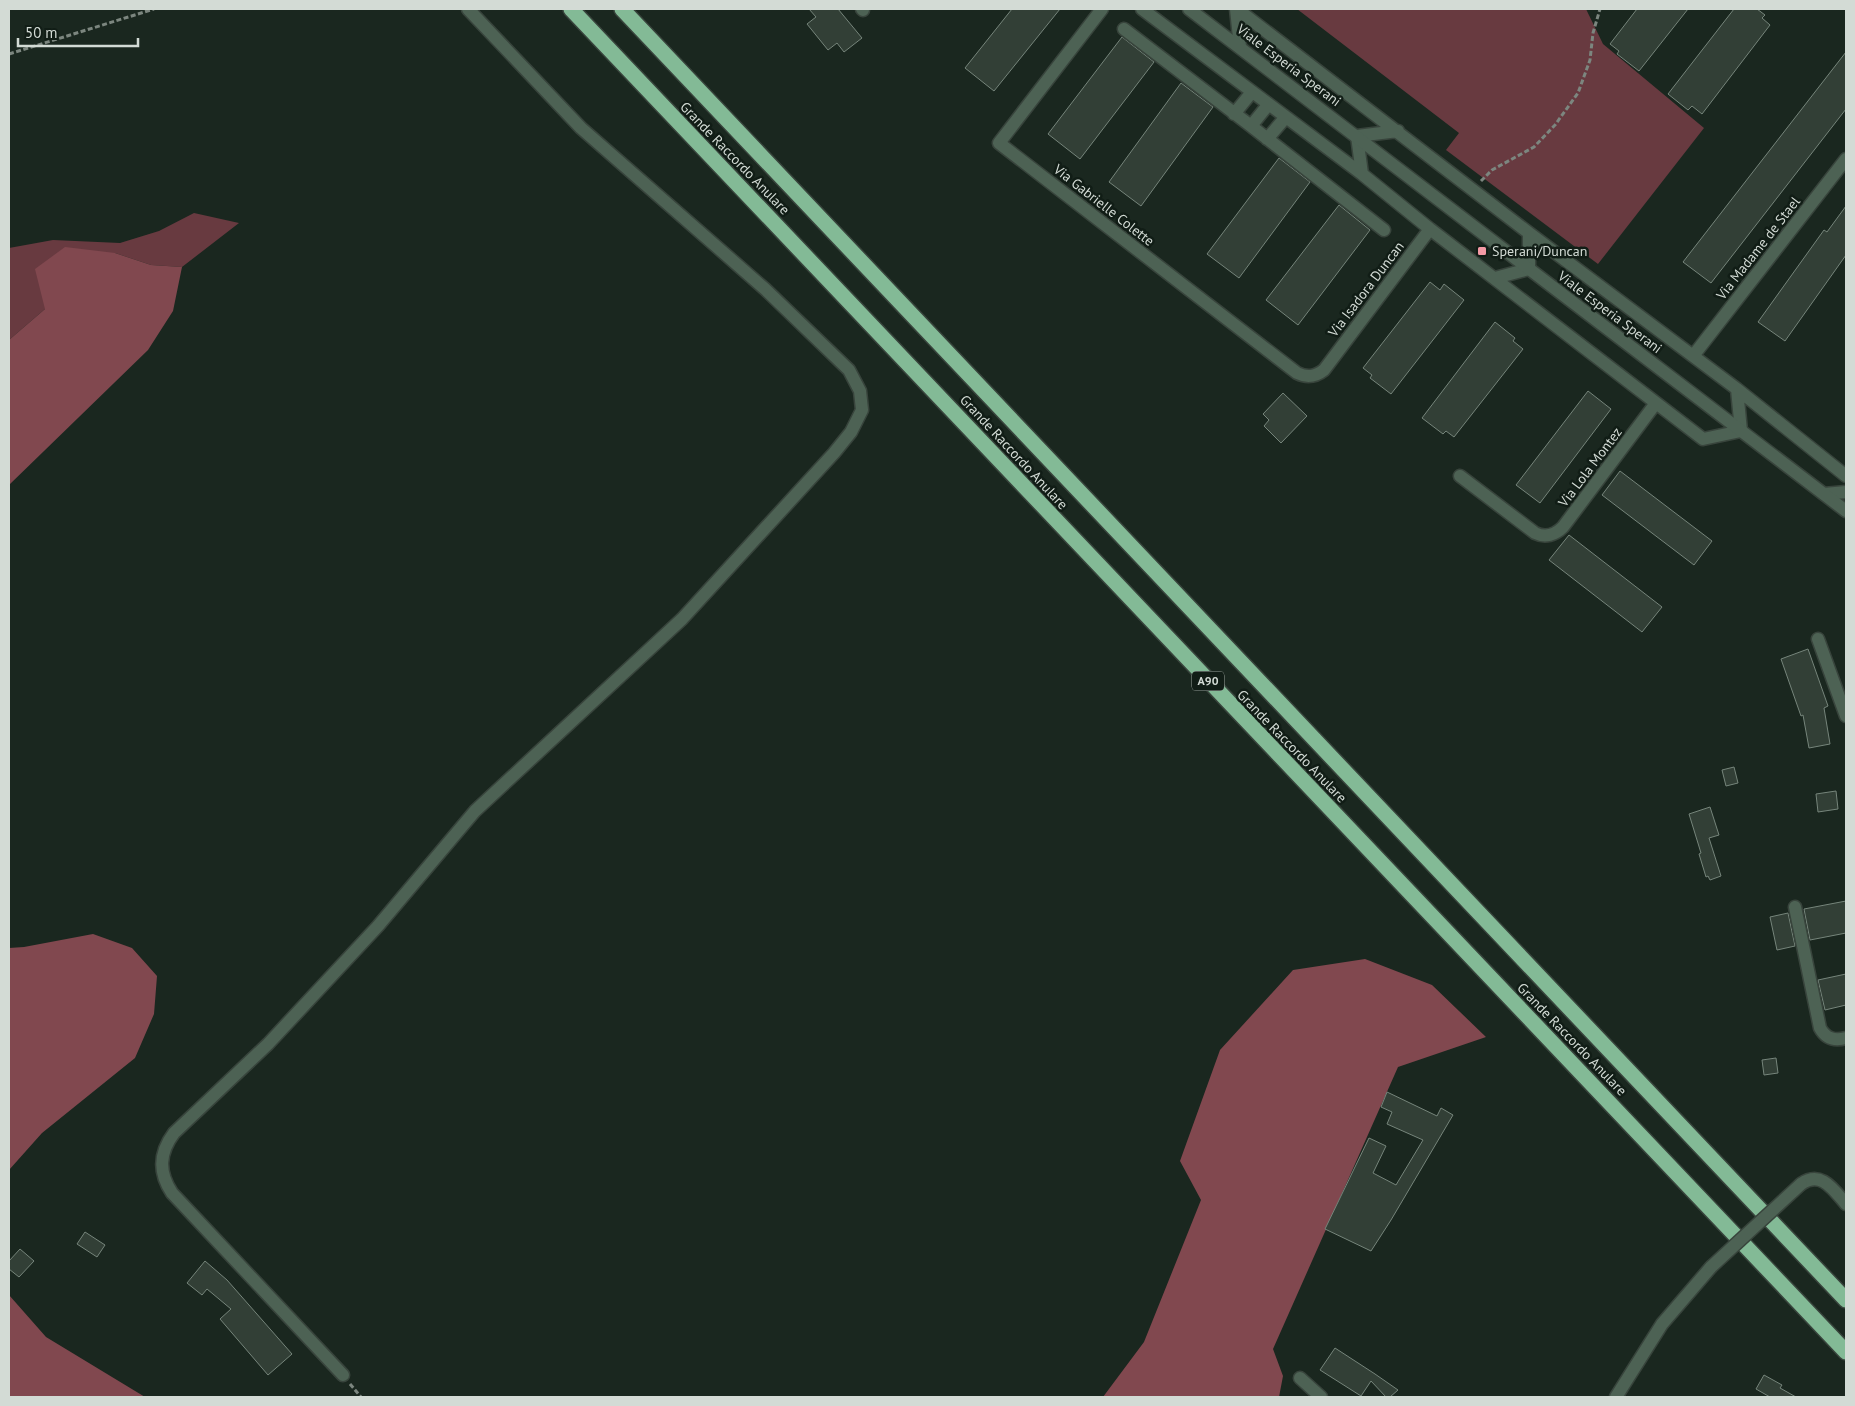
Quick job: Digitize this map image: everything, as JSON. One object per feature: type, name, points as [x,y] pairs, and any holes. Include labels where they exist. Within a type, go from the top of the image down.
[{"type":"highway","name":"Grande Raccordo Anulare","points":[[571,9],[1846,1352]]},
{"type":"highway","name":"Grande Raccordo Anulare","points":[[622,9],[1846,1300]]},
{"type":"street","points":[[343,1375],[172,1193],[165,1180],[161,1166],[166,1145],[174,1133],[268,1044],[372,933],[475,811],[682,619],[834,453],[851,432],[862,410],[860,391],[849,370],[826,346],[765,289],[581,128],[468,9]]},
{"type":"street","name":"Via Gabrielle Colette","points":[[1102,9],[999,143],[1297,374],[1309,377],[1320,373],[1327,367]]},
{"type":"street","points":[[1142,9],[1362,174],[1430,229],[1704,439],[1742,431],[1737,389]]},
{"type":"street","name":"Viale Esperia Sperani","points":[[1189,9],[1846,511]]},
{"type":"street","points":[[1236,9],[1240,47]]},
{"type":"street","name":"Viale Esperia Sperani","points":[[1236,9],[1737,389],[1846,476]]},
{"type":"street","points":[[1124,29],[1384,230]]},
{"type":"street","points":[[1234,114],[1252,92]]},
{"type":"street","points":[[1251,126],[1268,105]]},
{"type":"street","points":[[1267,139],[1285,118]]},
{"type":"street","points":[[1362,174],[1357,136],[1398,131]]},
{"type":"street","name":"Via Madame de Stael","points":[[1693,356],[1846,158]]},
{"type":"street","name":"Via Isadora Duncan","points":[[1327,367],[1430,229]]},
{"type":"street","points":[[1495,278],[1529,268],[1530,233]]},
{"type":"street","name":"Via Lola Montez","points":[[1460,476],[1535,533],[1542,536],[1553,534],[1563,528],[1656,402]]},
{"type":"street","points":[[1824,494],[1846,492]]},
{"type":"street","points":[[1818,639],[1846,716]]},
{"type":"street","points":[[1795,907],[1820,1028],[1825,1035],[1832,1039],[1846,1038]]},
{"type":"street","points":[[1616,1397],[1662,1324],[1711,1267],[1800,1184],[1811,1179],[1822,1180],[1846,1204]]},
{"type":"street","points":[[1300,1378],[1322,1397]]},
{"type":"path","points":[[9,54],[154,9]]},
{"type":"path","points":[[1474,188],[1492,170],[1534,147],[1555,125],[1578,93],[1590,60],[1593,34],[1600,9]]},
{"type":"shaded area","points":[[1297,9],[1586,9],[1603,44],[1704,128],[1598,264],[1446,150],[1459,133]]},
{"type":"shaded area","points":[[194,213],[239,223],[182,267],[151,265],[115,253],[9,340],[9,248],[53,240],[120,243],[159,231]]},
{"type":"shaded area","points":[[65,247],[115,253],[151,265],[182,267],[173,311],[148,350],[9,485],[9,340],[45,309],[35,269]]},
{"type":"shaded area","points":[[93,934],[132,948],[157,976],[154,1014],[135,1058],[42,1133],[9,1170],[9,948]]},
{"type":"shaded area","points":[[1365,959],[1432,985],[1486,1037],[1398,1067],[1273,1349],[1283,1376],[1279,1397],[1103,1397],[1144,1342],[1201,1200],[1180,1161],[1220,1050],[1293,970]]},
{"type":"shaded area","points":[[9,1295],[46,1337],[145,1397],[9,1397]]},
{"type":"building","points":[[809,9],[838,9],[862,38],[844,52],[837,43],[828,50],[807,24],[816,17]]},
{"type":"building","points":[[1012,9],[1060,9],[994,91],[965,68]]},
{"type":"building","points":[[1637,9],[1688,9],[1639,71],[1617,54],[1619,51],[1610,44]]},
{"type":"building","points":[[1734,9],[1757,9],[1765,15],[1762,18],[1770,25],[1702,114],[1692,106],[1688,110],[1668,94]]},
{"type":"building","points":[[1122,37],[1154,62],[1080,159],[1048,134]]},
{"type":"building","points":[[1846,52],[1846,109],[1711,283],[1683,262]]},
{"type":"building","points":[[1181,83],[1213,107],[1141,206],[1109,182]]},
{"type":"building","points":[[1279,158],[1310,182],[1239,278],[1207,254]]},
{"type":"building","points":[[1339,205],[1370,230],[1298,325],[1266,300]]},
{"type":"building","points":[[1846,206],[1846,255],[1785,341],[1758,322],[1824,230],[1827,232]]},
{"type":"building","points":[[1430,282],[1440,290],[1444,284],[1464,300],[1391,394],[1370,378],[1372,375],[1363,368]]},
{"type":"building","points":[[1495,322],[1515,338],[1513,341],[1523,349],[1454,437],[1446,431],[1443,434],[1422,418]]},
{"type":"building","points":[[1588,391],[1611,409],[1540,503],[1516,485]]},
{"type":"building","points":[[1283,393],[1307,416],[1281,443],[1264,426],[1269,420],[1263,414]]},
{"type":"building","points":[[1620,471],[1712,541],[1694,565],[1602,495]]},
{"type":"building","points":[[1569,535],[1662,607],[1642,632],[1549,560]]},
{"type":"building","points":[[1808,649],[1828,706],[1824,708],[1830,744],[1809,748],[1803,715],[1801,716],[1781,659]]},
{"type":"building","points":[[1734,767],[1738,783],[1726,786],[1722,770]]},
{"type":"building","points":[[1836,791],[1838,809],[1818,812],[1816,794]]},
{"type":"building","points":[[1710,807],[1719,835],[1709,838],[1721,876],[1710,880],[1708,876],[1706,877],[1689,814]]},
{"type":"building","points":[[1846,901],[1846,933],[1810,940],[1804,909]]},
{"type":"building","points":[[1788,913],[1795,946],[1777,950],[1770,917]]},
{"type":"building","points":[[1846,974],[1846,1005],[1825,1010],[1818,980]]},
{"type":"building","points":[[1776,1058],[1778,1073],[1764,1075],[1762,1060]]},
{"type":"building","points":[[1387,1092],[1437,1116],[1441,1108],[1453,1115],[1371,1251],[1325,1229],[1369,1138],[1386,1146],[1373,1173],[1396,1185],[1423,1140],[1387,1124],[1392,1112],[1381,1107]]},
{"type":"building","points":[[85,1232],[105,1245],[97,1257],[77,1244]]},
{"type":"building","points":[[20,1249],[34,1261],[19,1277],[9,1269],[9,1261]]},
{"type":"building","points":[[205,1261],[227,1280],[292,1354],[268,1375],[220,1319],[231,1309],[207,1289],[202,1295],[187,1283]]},
{"type":"building","points":[[1335,1348],[1398,1390],[1390,1397],[1386,1397],[1371,1381],[1361,1396],[1320,1370]]},
{"type":"building","points":[[1764,1375],[1782,1385],[1780,1388],[1796,1397],[1770,1397],[1756,1389]]},
{"type":"place","name":"Sperani/Duncan","points":[[1482,251]]}]
